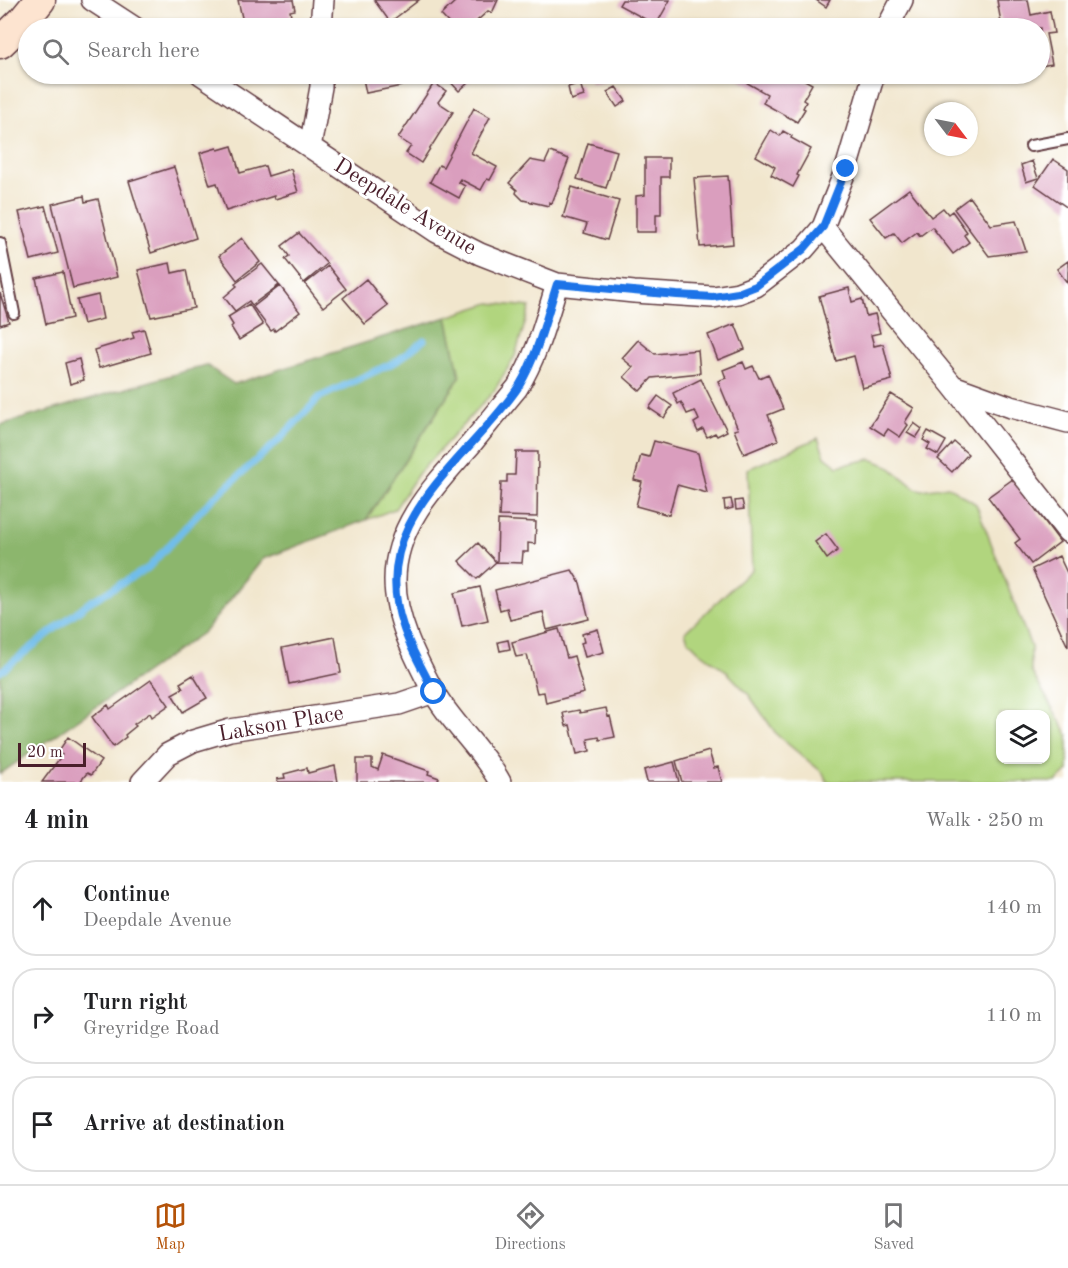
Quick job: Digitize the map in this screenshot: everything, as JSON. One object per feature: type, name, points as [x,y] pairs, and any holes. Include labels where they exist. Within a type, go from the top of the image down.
[{"type":"street","points":[[25,18],[40,0]]},
{"type":"street","points":[[92,0],[120,18]]},
{"type":"street","points":[[322,18],[323,0]]},
{"type":"street","points":[[892,18],[902,0]]},
{"type":"street","points":[[0,43],[18,26]]},
{"type":"street","name":"Deepdale Avenue","points":[[216,84],[437,232],[480,254],[557,284],[713,297],[738,293],[756,286],[804,249],[823,227],[846,169],[871,84]]},
{"type":"street","points":[[310,147],[321,84]]},
{"type":"street","points":[[823,227],[1068,532]]},
{"type":"street","points":[[500,782],[434,692],[403,626],[395,579],[405,534],[416,511],[432,488],[517,388],[535,354],[557,284]]},
{"type":"street","points":[[952,385],[1011,407],[1068,422]]},
{"type":"street","name":"Lakson Place","points":[[142,782],[168,754],[193,741],[230,730],[399,704],[434,692]]},
{"type":"lane","points":[[1031,146],[1068,139]]},
{"type":"lane","points":[[0,243],[14,313]]},
{"type":"green space","points":[[490,303],[530,307],[515,356],[494,391],[418,474],[395,509],[366,520],[460,377],[447,317]]},
{"type":"green space","points":[[447,317],[460,377],[366,520],[263,559],[205,631],[0,774],[0,425],[206,365],[234,384]]},
{"type":"green space","points":[[818,438],[825,456],[838,466],[871,459],[888,466],[915,488],[922,490],[948,486],[976,504],[1031,647],[1031,671],[1068,735],[1068,771],[1056,782],[827,782],[823,773],[777,735],[749,695],[726,671],[699,651],[688,640],[685,632],[752,569],[748,469]]},
{"type":"building","points":[[238,0],[293,0],[295,10],[290,11],[291,18],[242,18]]},
{"type":"building","points":[[374,0],[419,0],[395,18],[387,18]]},
{"type":"building","points":[[457,0],[498,0],[492,13],[488,11],[480,18],[444,18],[441,15]]},
{"type":"building","points":[[622,0],[670,0],[660,18],[643,18],[619,5]]},
{"type":"building","points":[[816,0],[830,0],[826,7]]},
{"type":"building","points":[[997,0],[1028,0],[1031,15],[1050,11],[1054,33],[1050,34],[1050,18],[1000,18]]},
{"type":"building","points":[[364,84],[402,84],[402,86],[366,93]]},
{"type":"building","points":[[433,84],[446,91],[438,102],[453,112],[421,163],[406,153],[411,146],[398,138]]},
{"type":"building","points":[[452,84],[467,84],[459,91]]},
{"type":"building","points":[[580,84],[584,96],[571,100],[568,87]]},
{"type":"building","points":[[749,84],[812,84],[803,100],[806,102],[803,108],[805,109],[797,122],[763,103],[767,94]]},
{"type":"building","points":[[616,87],[626,101],[617,107],[607,92]]},
{"type":"building","points":[[474,108],[490,117],[471,153],[497,167],[481,190],[460,179],[458,182],[465,186],[459,198],[430,182],[439,165],[443,167]]},
{"type":"building","points":[[771,130],[780,136],[783,131],[811,149],[793,187],[771,175],[775,167],[756,156]]},
{"type":"building","points":[[588,143],[617,151],[606,188],[577,179]]},
{"type":"building","points":[[232,146],[240,173],[265,166],[268,176],[291,169],[298,192],[275,199],[274,196],[226,211],[217,183],[210,185],[200,153]]},
{"type":"building","points":[[550,152],[569,159],[552,203],[549,202],[549,206],[523,200],[509,183],[530,160],[545,163]]},
{"type":"building","points":[[645,158],[669,158],[669,177],[661,177],[661,214],[656,214],[656,232],[636,232],[636,196],[645,195]]},
{"type":"building","points":[[1053,159],[1068,169],[1068,208],[1035,185]]},
{"type":"building","points":[[1032,161],[1038,178],[1026,182],[1021,165]]},
{"type":"building","points":[[174,167],[196,238],[151,253],[129,181]]},
{"type":"building","points":[[728,176],[733,244],[700,247],[694,178]]},
{"type":"building","points":[[572,187],[619,201],[607,240],[584,233],[587,224],[563,217]]},
{"type":"building","points":[[909,189],[931,217],[943,208],[948,214],[952,211],[967,232],[964,235],[969,242],[953,254],[932,227],[920,236],[917,232],[902,243],[894,233],[886,238],[870,218]]},
{"type":"building","points":[[84,196],[85,202],[98,199],[117,277],[73,288],[52,204]]},
{"type":"building","points":[[970,197],[991,225],[1016,221],[1026,251],[989,256],[954,209]]},
{"type":"building","points":[[45,206],[58,253],[31,260],[19,212]]},
{"type":"building","points":[[299,233],[327,264],[304,283],[285,259],[289,256],[282,246]]},
{"type":"building","points":[[242,238],[260,262],[237,280],[219,256]]},
{"type":"building","points":[[1068,261],[1068,284],[1057,269]]},
{"type":"building","points":[[170,263],[172,273],[186,270],[194,308],[151,317],[138,270]]},
{"type":"building","points":[[262,264],[279,285],[252,305],[249,301],[235,311],[224,297],[237,286],[235,284]]},
{"type":"building","points":[[328,266],[346,289],[323,307],[305,284]]},
{"type":"building","points":[[63,272],[72,318],[46,324],[36,278]]},
{"type":"building","points":[[366,279],[388,306],[365,324],[343,298]]},
{"type":"building","points":[[280,286],[300,312],[275,331],[274,329],[271,331],[253,307]]},
{"type":"building","points":[[849,288],[852,302],[862,299],[866,316],[875,314],[880,333],[871,335],[874,346],[883,344],[892,380],[862,388],[854,356],[836,361],[819,296]]},
{"type":"building","points":[[0,293],[9,322],[0,325]]},
{"type":"building","points":[[98,295],[103,319],[83,324],[77,300]]},
{"type":"building","points":[[249,304],[263,325],[239,340],[228,317]]},
{"type":"building","points":[[735,324],[745,349],[718,360],[708,335]]},
{"type":"building","points":[[144,329],[151,353],[99,368],[94,350],[134,338],[132,332]]},
{"type":"building","points":[[638,340],[655,354],[698,350],[700,373],[652,378],[640,391],[624,377],[633,367],[622,358]]},
{"type":"building","points":[[79,359],[84,380],[70,384],[65,363]]},
{"type":"building","points":[[743,362],[746,369],[753,366],[759,378],[768,374],[783,409],[768,415],[778,440],[744,454],[734,430],[738,429],[718,381],[726,378],[723,370]]},
{"type":"building","points":[[701,379],[727,431],[717,436],[715,433],[707,437],[703,429],[698,432],[694,423],[699,420],[695,411],[687,414],[681,402],[678,404],[673,393]]},
{"type":"building","points":[[891,394],[914,408],[905,422],[908,425],[900,437],[888,429],[884,435],[870,426]]},
{"type":"building","points":[[658,396],[672,406],[664,418],[649,408]]},
{"type":"building","points":[[914,423],[922,429],[916,438],[907,433]]},
{"type":"building","points":[[928,431],[946,441],[938,455],[927,449],[930,444],[923,440]]},
{"type":"building","points":[[654,441],[698,453],[707,493],[677,485],[669,515],[636,506],[642,482],[634,480],[641,455],[649,457]]},
{"type":"building","points":[[954,442],[968,454],[952,472],[938,459]]},
{"type":"building","points":[[516,452],[538,452],[537,517],[499,516],[501,482],[507,482],[507,475],[515,475]]},
{"type":"building","points":[[1013,479],[1060,542],[1031,564],[1015,543],[1020,539],[988,497]]},
{"type":"building","points":[[731,499],[733,508],[725,510],[724,500]]},
{"type":"building","points":[[742,500],[744,509],[736,510],[735,501]]},
{"type":"building","points":[[498,520],[536,522],[535,544],[528,543],[528,552],[523,552],[522,563],[497,562]]},
{"type":"building","points":[[826,534],[838,550],[827,559],[815,542]]},
{"type":"building","points":[[478,543],[496,562],[477,579],[459,561]]},
{"type":"building","points":[[1059,556],[1068,575],[1068,647],[1032,569]]},
{"type":"building","points":[[572,570],[580,583],[589,619],[547,630],[543,612],[510,620],[507,608],[500,610],[495,590]]},
{"type":"building","points":[[480,587],[488,620],[462,626],[454,593]]},
{"type":"building","points":[[559,629],[567,658],[574,656],[584,693],[546,703],[544,692],[537,693],[527,655],[516,657],[512,642]]},
{"type":"building","points":[[598,629],[604,652],[585,657],[581,643],[584,642],[582,634]]},
{"type":"building","points":[[335,637],[341,673],[289,684],[282,648]]},
{"type":"building","points":[[508,640],[510,649],[500,651],[498,642]]},
{"type":"building","points":[[193,675],[207,698],[183,712],[172,694],[183,688],[180,683]]},
{"type":"building","points":[[151,680],[169,705],[152,717],[150,713],[134,724],[136,726],[125,735],[126,737],[113,747],[92,717],[108,705],[110,709]]},
{"type":"building","points":[[606,708],[615,737],[600,740],[599,737],[588,739],[590,751],[577,754],[570,725],[566,726],[563,713],[579,710],[580,713]]},
{"type":"building","points":[[68,737],[101,761],[91,775],[87,773],[80,782],[42,782],[62,755],[58,752]]},
{"type":"building","points":[[709,751],[714,768],[718,767],[722,782],[682,782],[676,761]]},
{"type":"building","points":[[383,755],[429,771],[428,774],[439,778],[437,782],[357,782],[357,759],[372,759],[372,767],[378,770]]},
{"type":"building","points":[[674,762],[679,782],[647,782],[644,770]]},
{"type":"building","points":[[335,766],[338,782],[278,782],[277,779],[285,778],[284,774],[307,768],[308,773]]},
{"type":"waterway","points":[[0,672],[88,603],[148,568],[205,506],[278,441],[320,397],[397,361],[424,340]]},
{"type":"route","points":[[434,692],[403,626],[397,599],[395,579],[405,534],[416,511],[432,488],[517,388],[535,354],[557,284],[713,297],[738,293],[756,286],[804,249],[823,227],[846,169]]}]
